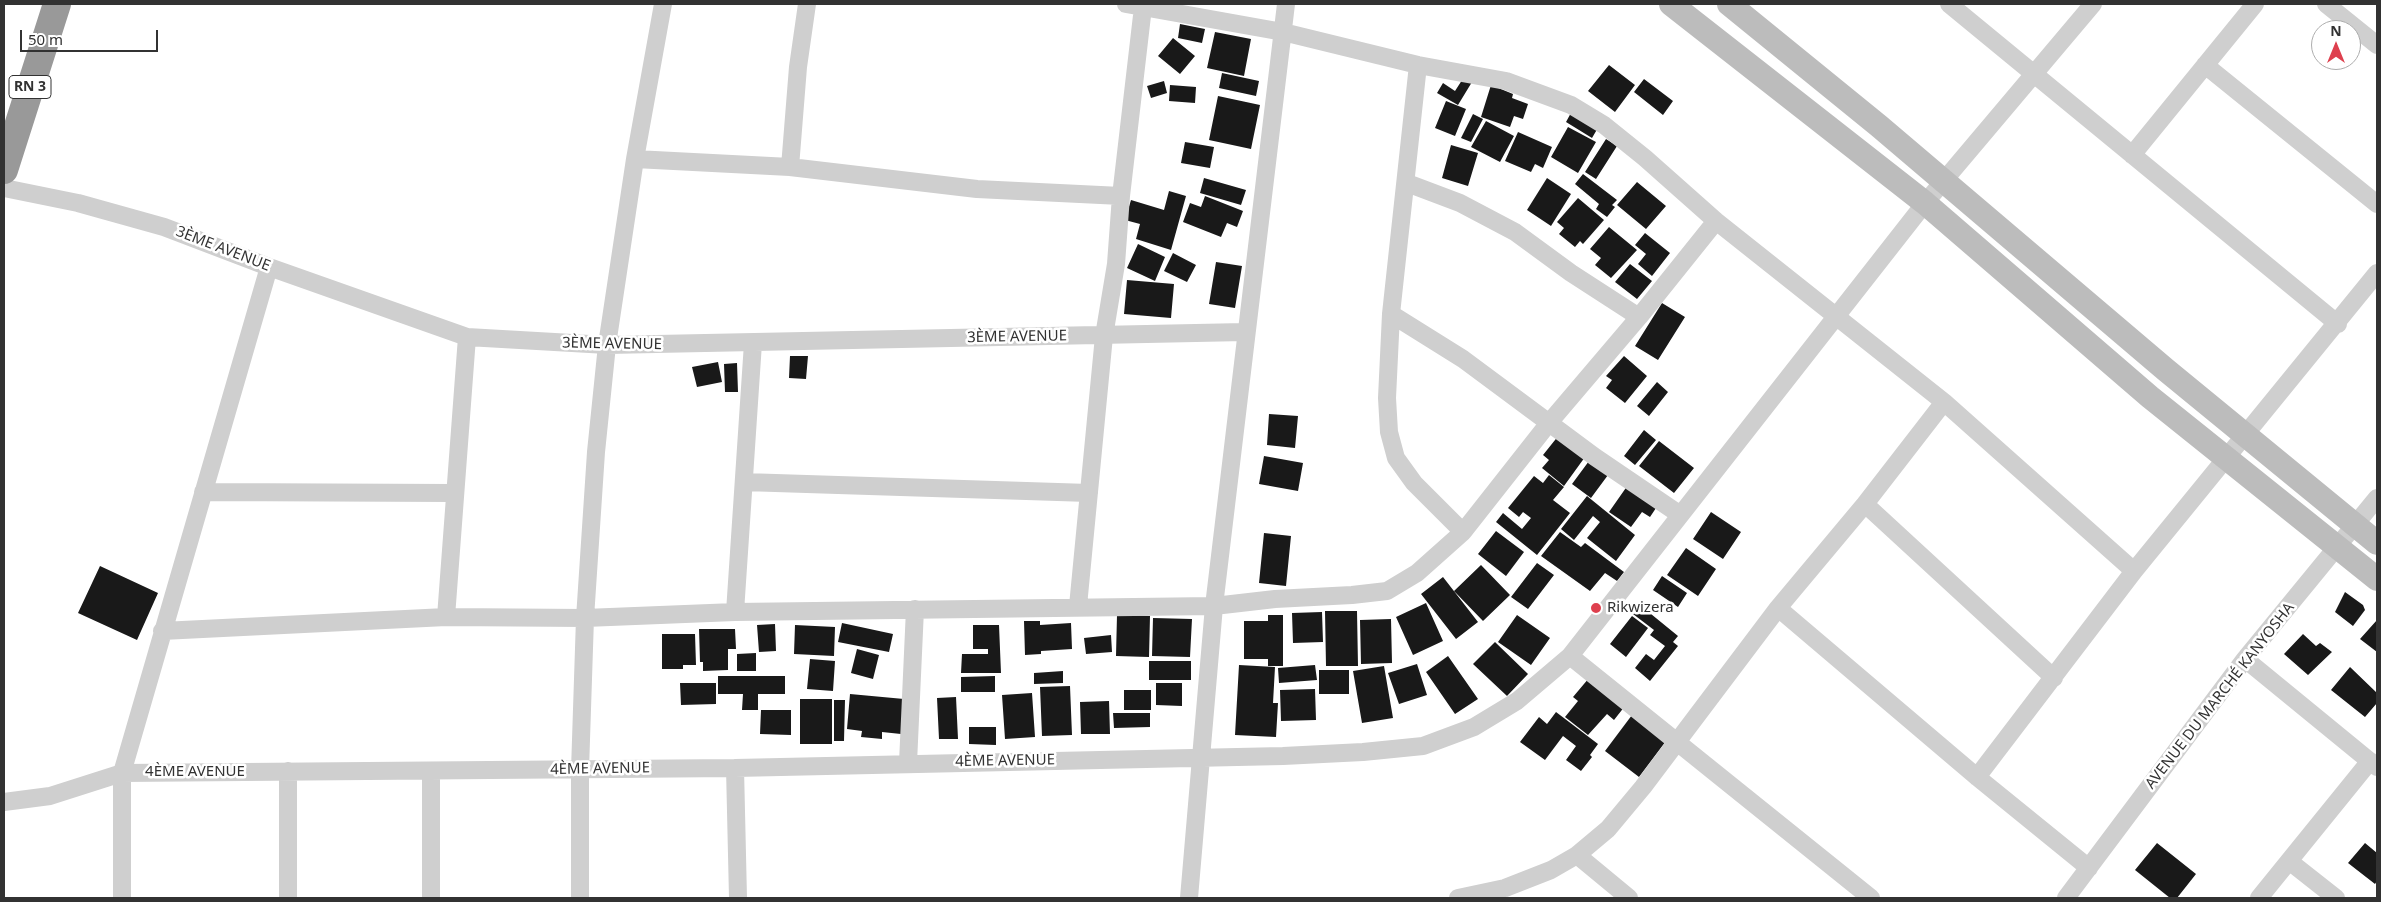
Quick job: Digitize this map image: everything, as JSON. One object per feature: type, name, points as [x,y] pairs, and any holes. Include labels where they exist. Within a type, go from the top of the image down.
[{"type":"highway","name":"RN 3","points":[[4,172],[57,4]]},
{"type":"street","points":[[580,898],[580,770],[585,618],[596,452],[607,345],[635,159],[663,4]]},
{"type":"street","points":[[790,167],[798,66],[807,4]]},
{"type":"street","points":[[1188,898],[1214,606],[1245,332],[1286,4]]},
{"type":"street","points":[[1671,4],[1925,203],[2150,396],[2377,579]]},
{"type":"street","points":[[1729,4],[1872,120],[1943,182],[2377,543]]},
{"type":"street","points":[[1949,4],[2338,324]]},
{"type":"street","name":"4ÈME AVENUE","points":[[4,802],[50,796],[122,773],[735,768],[1363,752],[1423,746],[1481,723],[1517,701],[1570,656],[1835,315],[1925,203],[2093,4]]},
{"type":"street","points":[[2132,155],[2255,4]]},
{"type":"street","points":[[2326,4],[2377,45]]},
{"type":"street","points":[[1078,606],[1104,336],[1116,264],[1135,5],[1283,32],[1418,65],[1506,81],[1571,105],[1604,125],[1645,158],[1716,221],[1944,402],[2134,571]]},
{"type":"street","points":[[1418,65],[1407,183],[1391,314],[1387,398],[1389,432],[1396,458],[1414,483],[1463,532]]},
{"type":"street","points":[[2205,65],[2377,204]]},
{"type":"street","points":[[635,159],[790,167],[977,189],[1121,196]]},
{"type":"street","name":"3ÈME AVENUE","points":[[4,172],[78,203],[164,226],[269,267],[467,337],[607,345],[1245,332]]},
{"type":"street","points":[[1407,183],[1460,203],[1515,232],[1571,273],[1639,317]]},
{"type":"street","points":[[162,631],[446,617],[585,618],[735,612],[1078,606],[1214,606],[1276,599],[1352,595],[1387,590],[1417,573],[1463,532],[1548,424],[1639,317],[1716,221]]},
{"type":"street","points":[[122,898],[122,773],[269,267]]},
{"type":"street","points":[[1977,777],[2134,571],[2226,456],[2338,324],[2377,273]]},
{"type":"street","points":[[1391,314],[1463,359],[1548,424],[1679,514]]},
{"type":"street","points":[[446,617],[467,337]]},
{"type":"street","points":[[735,612],[753,343]]},
{"type":"street","points":[[1458,898],[1505,888],[1551,870],[1577,855],[1608,829],[1778,608],[1865,504],[1944,402]]},
{"type":"street","points":[[744,482],[1089,493]]},
{"type":"street","points":[[203,492],[454,493]]},
{"type":"street","name":"AVENUE DU MARCHÉ KANYOSHA","points":[[2066,898],[2245,659],[2377,498]]},
{"type":"street","points":[[1865,504],[2054,678]]},
{"type":"street","points":[[1778,608],[1977,777],[2090,868]]},
{"type":"street","points":[[908,763],[915,609]]},
{"type":"street","points":[[1570,656],[1677,740],[1871,898]]},
{"type":"street","points":[[2245,659],[2374,764],[2259,898]]},
{"type":"street","points":[[735,768],[738,898]]},
{"type":"street","points":[[431,771],[431,898]]},
{"type":"street","points":[[288,772],[288,898]]},
{"type":"street","points":[[1577,855],[1629,898]]},
{"type":"street","points":[[2289,861],[2336,898]]},
{"type":"building","points":[[1180,24],[1205,29],[1202,43],[1178,38]]},
{"type":"building","points":[[1215,32],[1251,39],[1244,76],[1207,68]]},
{"type":"building","points":[[1173,38],[1195,56],[1180,74],[1158,56]]},
{"type":"building","points":[[1609,65],[1635,85],[1615,112],[1588,91]]},
{"type":"building","points":[[1222,73],[1259,81],[1256,96],[1219,88]]},
{"type":"building","points":[[1464,77],[1472,82],[1458,105],[1437,93],[1443,83],[1455,91]]},
{"type":"building","points":[[1644,79],[1673,101],[1663,115],[1634,92]]},
{"type":"building","points":[[1164,81],[1167,93],[1151,98],[1147,86]]},
{"type":"building","points":[[1170,85],[1196,87],[1195,103],[1169,101]]},
{"type":"building","points":[[1491,85],[1513,94],[1512,98],[1528,104],[1523,119],[1514,116],[1510,127],[1481,117]]},
{"type":"building","points":[[1218,96],[1260,105],[1251,149],[1209,140]]},
{"type":"building","points":[[1446,101],[1466,109],[1455,136],[1435,128]]},
{"type":"building","points":[[1572,111],[1599,126],[1592,138],[1566,122]]},
{"type":"building","points":[[1473,114],[1483,119],[1471,142],[1461,138]]},
{"type":"building","points":[[1486,121],[1514,136],[1500,162],[1471,147]]},
{"type":"building","points":[[1568,127],[1596,142],[1578,173],[1551,157]]},
{"type":"building","points":[[1518,132],[1552,147],[1543,168],[1535,164],[1531,172],[1505,161]]},
{"type":"building","points":[[1606,139],[1617,146],[1596,179],[1585,172]]},
{"type":"building","points":[[1185,142],[1214,147],[1210,168],[1181,163]]},
{"type":"building","points":[[1451,145],[1478,153],[1468,186],[1442,178]]},
{"type":"building","points":[[1583,174],[1617,200],[1612,205],[1615,207],[1607,217],[1596,209],[1599,204],[1575,184]]},
{"type":"building","points":[[1204,178],[1246,190],[1241,205],[1200,193]]},
{"type":"building","points":[[1547,178],[1571,194],[1551,226],[1527,210]]},
{"type":"building","points":[[1637,182],[1666,206],[1646,229],[1617,205]]},
{"type":"building","points":[[1169,191],[1186,196],[1171,250],[1136,239],[1140,224],[1125,220],[1131,200],[1164,210]]},
{"type":"building","points":[[1205,196],[1243,211],[1237,227],[1227,223],[1221,237],[1183,222],[1190,203],[1201,207]]},
{"type":"building","points":[[1578,198],[1604,220],[1583,244],[1580,241],[1575,247],[1559,234],[1564,228],[1557,222]]},
{"type":"building","points":[[1609,227],[1637,250],[1611,278],[1595,265],[1601,258],[1590,249]]},
{"type":"building","points":[[1645,233],[1670,253],[1652,276],[1638,264],[1646,254],[1635,245]]},
{"type":"building","points":[[1138,244],[1165,257],[1155,281],[1127,268]]},
{"type":"building","points":[[1173,253],[1196,265],[1187,282],[1164,271]]},
{"type":"building","points":[[1216,262],[1242,266],[1235,308],[1209,304]]},
{"type":"building","points":[[1630,264],[1652,281],[1637,299],[1615,282]]},
{"type":"building","points":[[1127,280],[1174,284],[1171,318],[1124,314]]},
{"type":"building","points":[[1662,303],[1685,317],[1658,360],[1635,346]]},
{"type":"building","points":[[790,356],[808,356],[806,379],[789,378]]},
{"type":"building","points":[[1624,356],[1647,376],[1625,403],[1606,388],[1612,380],[1606,376]]},
{"type":"building","points":[[718,362],[722,382],[697,387],[692,367]]},
{"type":"building","points":[[737,363],[738,392],[725,392],[724,364]]},
{"type":"building","points":[[1657,382],[1668,392],[1649,416],[1637,406]]},
{"type":"building","points":[[1269,414],[1298,416],[1295,448],[1267,445]]},
{"type":"building","points":[[1644,430],[1656,440],[1635,465],[1624,456]]},
{"type":"building","points":[[1559,435],[1585,457],[1564,486],[1542,468],[1549,460],[1543,455]]},
{"type":"building","points":[[1659,441],[1694,468],[1674,493],[1639,466]]},
{"type":"building","points":[[1264,456],[1303,463],[1298,491],[1259,484]]},
{"type":"building","points":[[1589,461],[1608,475],[1591,498],[1572,484]]},
{"type":"building","points":[[1549,475],[1564,487],[1553,500],[1570,513],[1537,555],[1496,522],[1503,513],[1522,529],[1531,518],[1523,512],[1519,517],[1508,508],[1534,476],[1543,483]]},
{"type":"building","points":[[1630,482],[1658,505],[1650,517],[1642,512],[1631,527],[1609,512]]},
{"type":"building","points":[[1587,496],[1635,535],[1616,561],[1587,538],[1600,522],[1593,516],[1574,540],[1561,529]]},
{"type":"building","points":[[1711,512],[1741,532],[1723,559],[1693,539]]},
{"type":"building","points":[[1496,531],[1524,552],[1506,576],[1478,554]]},
{"type":"building","points":[[1560,532],[1581,547],[1585,543],[1624,572],[1617,581],[1605,573],[1590,591],[1541,556]]},
{"type":"building","points":[[1264,533],[1291,536],[1286,586],[1259,583]]},
{"type":"building","points":[[1686,548],[1716,569],[1698,596],[1667,575]]},
{"type":"building","points":[[1537,563],[1554,575],[1528,609],[1511,597]]},
{"type":"building","points":[[1481,565],[1510,595],[1483,621],[1454,591]]},
{"type":"building","points":[[100,566],[158,593],[137,640],[78,613]]},
{"type":"building","points":[[1662,576],[1687,593],[1678,607],[1653,590]]},
{"type":"building","points":[[1443,577],[1478,622],[1456,639],[1421,594]]},
{"type":"building","points":[[2345,592],[2363,605],[2365,610],[2353,626],[2335,612]]},
{"type":"building","points":[[1426,603],[1443,641],[1413,655],[1396,617]]},
{"type":"building","points":[[1640,605],[1678,636],[1673,642],[1678,646],[1650,681],[1635,668],[1646,654],[1654,660],[1665,646],[1650,635],[1654,630],[1633,614]]},
{"type":"building","points":[[1325,611],[1357,611],[1358,666],[1326,666]]},
{"type":"building","points":[[1322,612],[1323,642],[1293,643],[1292,613]]},
{"type":"building","points":[[1117,615],[1150,616],[1149,657],[1116,656]]},
{"type":"building","points":[[1268,615],[1283,615],[1283,666],[1268,666],[1268,659],[1244,659],[1244,621],[1268,621]]},
{"type":"building","points":[[1517,615],[1550,638],[1531,665],[1498,642]]},
{"type":"building","points":[[1632,616],[1648,628],[1626,657],[1610,644]]},
{"type":"building","points":[[1153,618],[1192,619],[1190,657],[1152,656]]},
{"type":"building","points":[[1391,619],[1392,663],[1361,664],[1360,620]]},
{"type":"building","points":[[2377,620],[2377,652],[2360,639]]},
{"type":"building","points":[[1024,621],[1040,621],[1040,625],[1071,623],[1072,649],[1041,651],[1041,654],[1025,655]]},
{"type":"building","points":[[842,623],[893,634],[889,652],[838,642]]},
{"type":"building","points":[[775,624],[776,651],[759,652],[757,625]]},
{"type":"building","points":[[795,625],[835,627],[834,656],[794,654]]},
{"type":"building","points":[[973,625],[999,625],[1001,673],[961,673],[962,654],[988,654],[988,649],[973,649]]},
{"type":"building","points":[[699,629],[735,629],[736,649],[728,649],[728,670],[703,671],[703,662],[700,662]]},
{"type":"building","points":[[662,634],[695,634],[696,665],[683,665],[683,669],[662,669]]},
{"type":"building","points":[[2303,634],[2316,646],[2320,643],[2332,652],[2308,675],[2284,654]]},
{"type":"building","points":[[1111,635],[1112,652],[1086,654],[1084,638]]},
{"type":"building","points":[[1495,642],[1528,674],[1507,696],[1473,664]]},
{"type":"building","points":[[857,649],[879,655],[873,679],[851,673]]},
{"type":"building","points":[[756,653],[756,671],[737,671],[737,654]]},
{"type":"building","points":[[1448,656],[1478,699],[1455,714],[1426,672]]},
{"type":"building","points":[[810,659],[835,661],[833,691],[807,689]]},
{"type":"building","points":[[1149,661],[1191,661],[1191,680],[1149,680]]},
{"type":"building","points":[[1417,664],[1427,695],[1399,704],[1388,673]]},
{"type":"building","points":[[1239,665],[1275,667],[1273,703],[1278,703],[1276,737],[1235,735]]},
{"type":"building","points":[[1315,665],[1317,680],[1279,683],[1278,668]]},
{"type":"building","points":[[1384,666],[1393,718],[1362,723],[1353,671]]},
{"type":"building","points":[[2350,667],[2377,693],[2377,703],[2365,717],[2331,690]]},
{"type":"building","points":[[1319,670],[1349,670],[1349,694],[1319,694]]},
{"type":"building","points":[[1063,671],[1063,683],[1034,684],[1034,673]]},
{"type":"building","points":[[718,676],[785,676],[785,694],[758,694],[758,710],[742,710],[743,694],[718,694]]},
{"type":"building","points":[[995,676],[995,692],[961,692],[961,677]]},
{"type":"building","points":[[1589,678],[1625,706],[1614,720],[1607,714],[1588,735],[1565,717],[1578,701],[1573,697]]},
{"type":"building","points":[[680,683],[716,683],[716,704],[681,705]]},
{"type":"building","points":[[1156,683],[1182,683],[1182,706],[1156,705]]},
{"type":"building","points":[[1070,686],[1072,735],[1042,736],[1040,687]]},
{"type":"building","points":[[1315,689],[1316,720],[1281,721],[1280,690]]},
{"type":"building","points":[[1124,690],[1151,690],[1151,710],[1124,710]]},
{"type":"building","points":[[1032,693],[1035,737],[1005,739],[1002,695]]},
{"type":"building","points":[[850,694],[904,699],[901,734],[882,732],[882,739],[861,737],[862,731],[847,729]]},
{"type":"building","points":[[956,697],[958,739],[939,739],[937,698]]},
{"type":"building","points":[[800,699],[832,699],[832,744],[800,744]]},
{"type":"building","points":[[834,700],[845,700],[844,741],[834,741]]},
{"type":"building","points":[[1109,701],[1110,734],[1081,734],[1080,702]]},
{"type":"building","points":[[761,710],[791,710],[791,735],[760,734]]},
{"type":"building","points":[[1556,712],[1598,744],[1590,755],[1592,757],[1581,771],[1566,760],[1576,746],[1563,736],[1545,760],[1520,742],[1539,717],[1547,724]]},
{"type":"building","points":[[1113,713],[1150,713],[1150,727],[1114,728]]},
{"type":"building","points":[[1632,715],[1666,741],[1639,777],[1605,751]]},
{"type":"building","points":[[969,727],[996,727],[996,745],[969,744]]},
{"type":"building","points":[[2157,843],[2196,874],[2177,898],[2170,898],[2135,870]]},
{"type":"building","points":[[2365,843],[2377,853],[2377,881],[2375,884],[2348,863]]},
{"type":"place","name":"Rikwizera","points":[[1596,608]]}]
